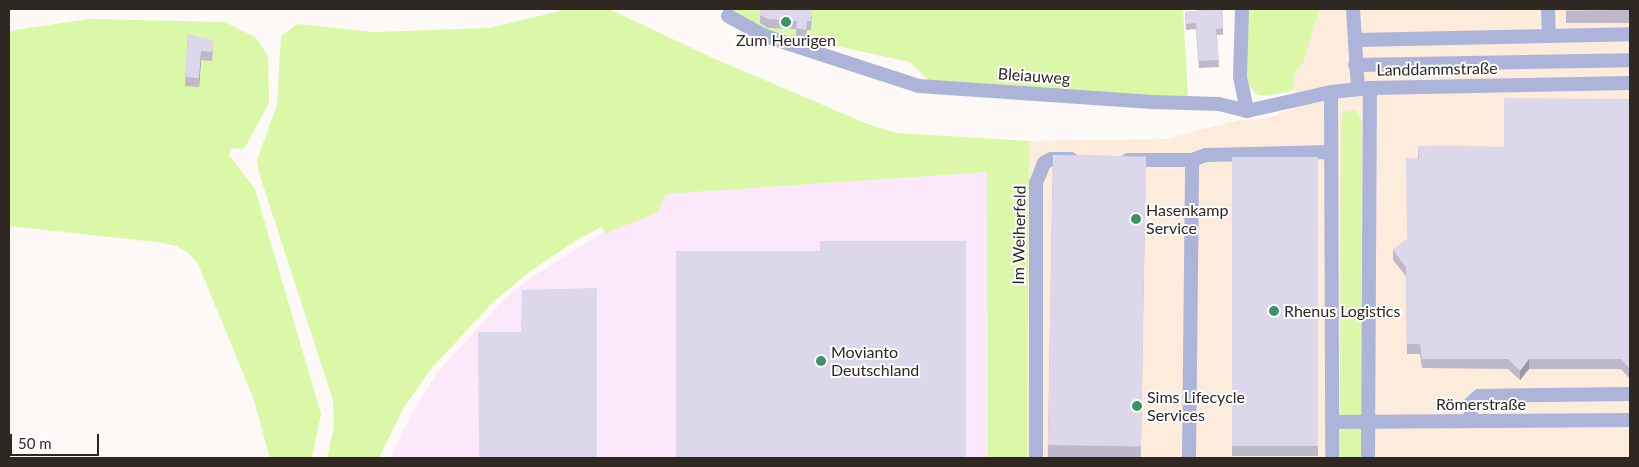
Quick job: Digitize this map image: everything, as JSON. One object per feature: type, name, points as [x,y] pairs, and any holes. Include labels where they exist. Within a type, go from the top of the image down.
[{"type":"street","points":[[1242,9],[1240,77],[1247,111]]},
{"type":"street","points":[[1353,9],[1355,65],[1364,89],[1368,458]]},
{"type":"street","points":[[1548,9],[1549,35]]},
{"type":"street","name":"Bleiauweg","points":[[728,16],[765,36],[919,86],[1152,102],[1219,104],[1247,111]]},
{"type":"street","points":[[1355,40],[1630,34]]},
{"type":"street","points":[[1355,65],[1630,60]]},
{"type":"street","name":"Landdammstraße","points":[[1247,111],[1331,92],[1364,89],[1630,83]]},
{"type":"street","points":[[1331,92],[1332,458]]},
{"type":"street","points":[[1117,160],[1192,160],[1206,154],[1331,152]]},
{"type":"street","name":"Im Weiherfeld","points":[[1036,458],[1036,184],[1039,169],[1051,159],[1088,159]]},
{"type":"street","points":[[1189,458],[1192,160]]},
{"type":"street","points":[[1470,421],[1470,404],[1479,396],[1630,394]]},
{"type":"street","name":"Römerstraße","points":[[1332,422],[1630,420]]},
{"type":"shaded area","points":[[1320,9],[1630,9],[1630,458],[1027,458],[1029,141],[1167,139],[1239,120],[1264,119],[1296,108],[1293,75],[1303,63]]},
{"type":"shaded area","points":[[988,172],[988,458],[390,458],[412,413],[436,374],[505,298],[533,276],[666,194]]},
{"type":"green space","points":[[568,9],[609,9],[715,59],[870,125],[897,133],[1029,141],[1027,458],[988,458],[987,172],[666,194],[657,213],[606,233],[601,227],[577,240],[533,269],[493,302],[430,370],[403,409],[379,458],[327,458],[334,427],[333,400],[259,173],[257,160],[277,105],[281,36],[297,24],[374,32],[489,28]]},
{"type":"green space","points":[[721,9],[1183,9],[1188,97],[1124,96],[929,81],[910,62],[822,43],[809,45],[758,29]]},
{"type":"green space","points":[[1245,9],[1320,9],[1303,63],[1293,75],[1294,90],[1267,96],[1257,95],[1249,86],[1245,64]]},
{"type":"green space","points":[[89,19],[225,22],[255,37],[268,56],[269,103],[244,149],[232,148],[229,155],[255,189],[321,414],[312,458],[270,458],[253,397],[198,264],[188,253],[176,246],[156,242],[9,226],[9,31]]},
{"type":"green space","points":[[1356,110],[1362,123],[1361,458],[1340,458],[1341,123],[1344,112]]},
{"type":"building","points":[[760,9],[812,9],[811,21],[807,21],[806,30],[796,28],[797,21],[768,19],[760,15]]},
{"type":"building","points":[[1223,9],[1223,28],[1216,29],[1219,60],[1199,61],[1196,23],[1186,24],[1185,12]]},
{"type":"building","points":[[1566,9],[1630,9],[1630,10],[1566,11]]},
{"type":"building","points":[[188,34],[213,40],[212,52],[201,51],[199,78],[185,77]]},
{"type":"building","points":[[1504,98],[1630,99],[1630,369],[1621,359],[1529,359],[1520,371],[1508,359],[1422,359],[1420,344],[1407,344],[1406,267],[1393,250],[1407,239],[1406,158],[1419,159],[1418,146],[1504,147]]},
{"type":"building","points":[[1053,155],[1146,157],[1141,447],[1048,445]]},
{"type":"building","name":"Rhenus Logistics","points":[[1232,157],[1318,157],[1318,446],[1232,446]]},
{"type":"building","name":"Movianto Deutschland","points":[[820,241],[966,241],[966,458],[676,458],[676,251],[820,251]]},
{"type":"building","points":[[597,288],[597,458],[479,458],[478,332],[521,332],[522,290]]},
{"type":"place","name":"Zum Heurigen","points":[[786,22]]},
{"type":"place","name":"Hasenkamp Service","points":[[1136,219]]},
{"type":"place","name":"Rhenus Logistics","points":[[1274,311]]},
{"type":"place","name":"Movianto Deutschland","points":[[821,361]]},
{"type":"place","name":"Sims Lifecycle Services","points":[[1137,406]]}]
